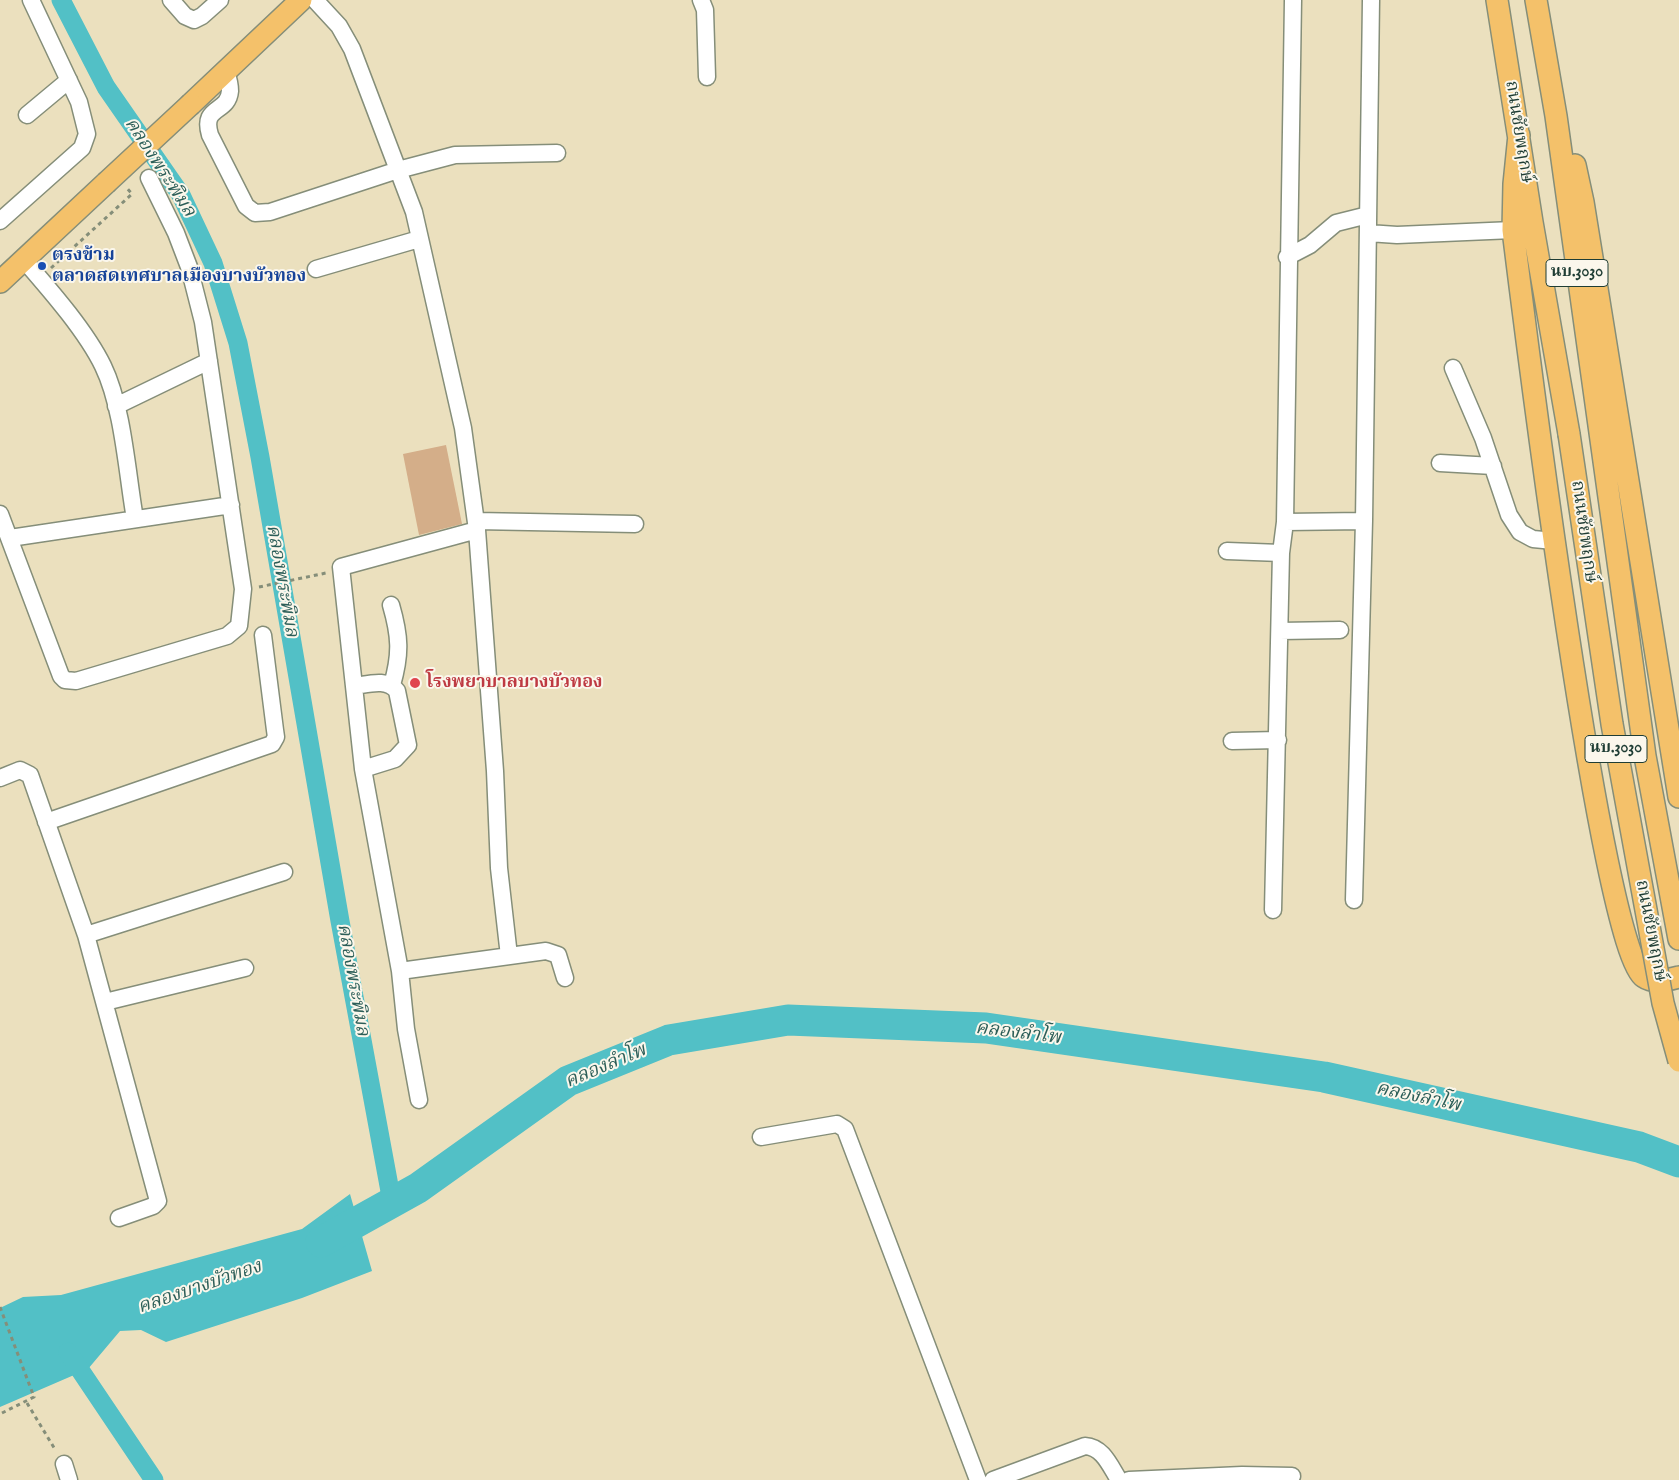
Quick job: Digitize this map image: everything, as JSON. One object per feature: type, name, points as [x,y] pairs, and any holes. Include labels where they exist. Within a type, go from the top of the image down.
[{"type":"main road","points":[[0,282],[301,0]]},
{"type":"main road","name":"ถนนชัยพฤกษ์","points":[[1497,0],[1532,222],[1569,434],[1612,724],[1663,1003],[1679,1061]]},
{"type":"main road","name":"ถนนชัยพฤกษ์","points":[[1536,0],[1556,116],[1645,756],[1679,939]]},
{"type":"main road","points":[[1556,116],[1575,164],[1583,202],[1679,797]]},
{"type":"main road","points":[[1519,135],[1514,184],[1513,230],[1554,542],[1589,768],[1619,915],[1632,960],[1644,977],[1658,982],[1679,977]]},
{"type":"street","points":[[0,221],[82,148],[87,134],[85,120],[69,80],[31,0]]},
{"type":"street","points":[[172,0],[185,16],[194,20],[202,16],[220,0]]},
{"type":"street","points":[[315,0],[339,26],[352,49],[414,212],[463,428],[476,526],[495,761],[499,868],[509,956]]},
{"type":"street","points":[[702,0],[705,10],[707,77]]},
{"type":"street","points":[[1274,910],[1281,553],[1285,522],[1287,257],[1293,0]]},
{"type":"street","points":[[1354,900],[1364,521],[1371,0]]},
{"type":"street","points":[[226,71],[230,92],[227,100],[210,116],[206,123],[210,135],[246,206],[255,213],[270,212],[398,170],[455,155],[557,153]]},
{"type":"street","points":[[27,115],[69,80]]},
{"type":"street","points":[[0,514],[61,676],[65,680],[76,682],[227,636],[239,626],[243,590],[210,361],[189,267],[176,233],[149,178]]},
{"type":"street","points":[[1287,257],[1310,245],[1336,224],[1368,215]]},
{"type":"street","points":[[1368,233],[1397,235],[1513,230]]},
{"type":"street","points":[[316,268],[419,239]]},
{"type":"street","points":[[24,260],[92,346],[104,368],[116,406],[135,519]]},
{"type":"street","points":[[116,406],[210,361]]},
{"type":"street","points":[[1453,368],[1493,466],[1509,515],[1520,532],[1533,538],[1554,542]]},
{"type":"street","points":[[1440,463],[1493,466]]},
{"type":"street","points":[[10,538],[231,505]]},
{"type":"street","points":[[1285,522],[1364,521]]},
{"type":"street","points":[[419,1100],[406,1029],[400,971],[363,769],[340,567],[476,526],[635,524]]},
{"type":"street","points":[[1227,551],[1281,553]]},
{"type":"street","points":[[391,605],[398,628],[400,660],[392,685]]},
{"type":"street","points":[[1280,631],[1340,630]]},
{"type":"street","points":[[46,822],[272,744],[276,738],[262,634]]},
{"type":"street","points":[[354,686],[383,682],[392,685],[397,691],[408,746],[395,759],[363,769]]},
{"type":"street","points":[[1232,741],[1278,740]]},
{"type":"street","points":[[0,778],[15,771],[28,773],[86,935],[106,1002],[158,1201],[153,1206],[119,1218]]},
{"type":"street","points":[[86,935],[284,872]]},
{"type":"street","points":[[400,971],[538,951],[554,952],[558,955],[565,978]]},
{"type":"street","points":[[106,1002],[245,968]]},
{"type":"street","points":[[761,1137],[838,1124],[845,1129],[978,1480]]},
{"type":"street","points":[[993,1480],[1086,1446],[1094,1447],[1102,1453],[1119,1480]]},
{"type":"street","points":[[64,1464],[70,1480]]},
{"type":"street","points":[[1129,1480],[1292,1476]]},
{"type":"path","points":[[254,588],[318,576]]},
{"type":"path","points":[[0,1307],[34,1397],[0,1414]]},
{"type":"path","points":[[27,1402],[64,1464]]},
{"type":"water","name":"คลองบางบัวทอง","points":[[350,1194],[372,1271],[302,1298],[166,1342],[141,1330],[120,1331],[88,1369],[0,1407],[0,1308],[23,1297],[61,1295],[302,1229]]},
{"type":"building","points":[[446,445],[462,524],[419,535],[403,454]]},
{"type":"waterway","name":"คลองพระพิมล","points":[[61,0],[106,87],[181,195],[213,263],[238,343],[260,457],[340,921],[392,1202]]},
{"type":"waterway","name":"คลองลำโพ","points":[[321,1242],[418,1188],[568,1081],[669,1040],[788,1020],[986,1028],[1324,1077],[1639,1147],[1679,1162]]},
{"type":"waterway","points":[[68,1352],[154,1480]]},
{"type":"place","name":"ตรงข้าม ตลาดสดเทศบาลเมืองบางบัวทอง","points":[[42,266]]},
{"type":"place","name":"โรงพยาบาลบางบัวทอง","points":[[415,683]]}]
